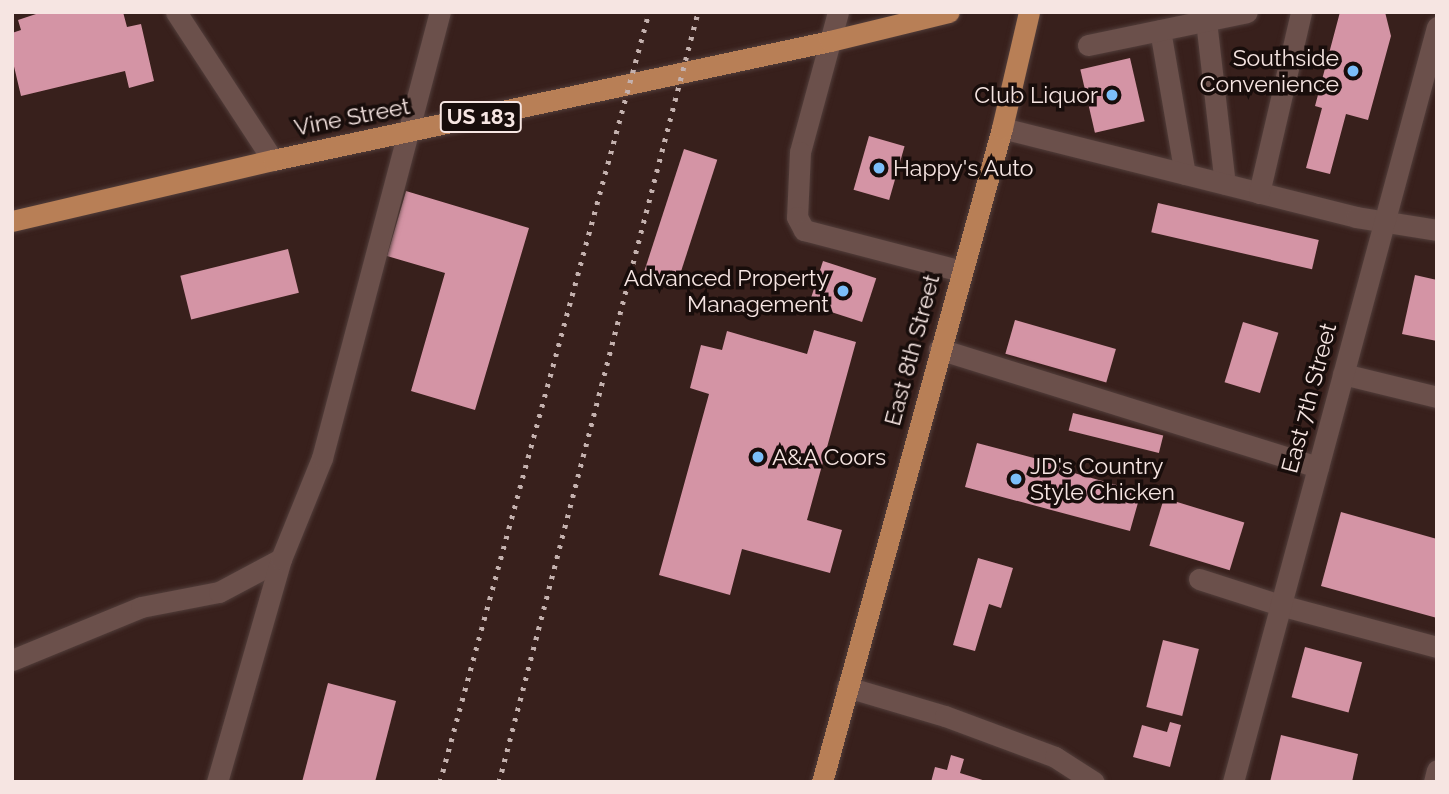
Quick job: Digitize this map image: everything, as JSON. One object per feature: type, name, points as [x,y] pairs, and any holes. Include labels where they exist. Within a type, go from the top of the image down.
[{"type":"main road","name":"Vine Street","points":[[12,221],[273,160],[830,41],[949,12]]},
{"type":"main road","name":"East 8th Street","points":[[822,782],[1002,128],[1029,12]]},
{"type":"street","points":[[176,12],[273,160]]},
{"type":"street","points":[[217,782],[281,559],[323,458],[440,12]]},
{"type":"street","points":[[838,12],[800,152],[797,217],[804,230],[961,271]]},
{"type":"street","points":[[1088,45],[1206,17],[1247,12]]},
{"type":"street","points":[[1259,193],[1301,12]]},
{"type":"street","points":[[1206,17],[1224,184]]},
{"type":"street","name":"East 7th Street","points":[[1233,782],[1437,27]]},
{"type":"street","points":[[1160,30],[1185,174]]},
{"type":"street","points":[[1002,128],[1356,217],[1437,230]]},
{"type":"street","points":[[939,349],[1318,467]]},
{"type":"street","points":[[1343,374],[1437,397]]},
{"type":"street","points":[[12,660],[141,607],[219,592],[281,559]]},
{"type":"street","points":[[1199,579],[1280,605],[1437,647]]},
{"type":"street","points":[[847,687],[945,716],[1055,757],[1094,782]]},
{"type":"street","points":[[1434,782],[1437,771]]},
{"type":"building","points":[[42,12],[123,12],[127,27],[141,24],[154,81],[129,88],[125,71],[21,96],[12,58],[12,33],[21,30],[18,20]]},
{"type":"building","name":"Southside Convenience","points":[[1340,12],[1385,12],[1391,36],[1368,120],[1346,114],[1330,174],[1306,168],[1322,108],[1315,106]]},
{"type":"building","name":"Club Liquor","points":[[1130,58],[1145,121],[1095,133],[1080,69]]},
{"type":"building","name":"Happy's Auto","points":[[869,136],[905,146],[889,200],[854,190]]},
{"type":"building","points":[[684,149],[717,160],[676,286],[643,275]]},
{"type":"building","points":[[406,191],[529,228],[475,410],[411,391],[445,273],[387,256]]},
{"type":"building","points":[[1158,203],[1319,240],[1312,269],[1151,232]]},
{"type":"building","points":[[288,249],[299,293],[191,320],[180,276]]},
{"type":"building","name":"Advanced Property Management","points":[[823,261],[876,278],[862,322],[809,305]]},
{"type":"building","points":[[1415,275],[1437,280],[1437,341],[1402,334]]},
{"type":"building","points":[[1015,320],[1116,349],[1106,383],[1005,354]]},
{"type":"building","points":[[1243,322],[1278,333],[1260,393],[1225,382]]},
{"type":"building","name":"A&A Coors","points":[[814,330],[856,342],[807,520],[842,530],[830,573],[742,549],[730,595],[659,575],[709,394],[690,388],[701,345],[722,350],[727,331],[807,354]]},
{"type":"building","points":[[1073,413],[1163,435],[1159,453],[1069,430]]},
{"type":"building","points":[[977,443],[1068,467],[1067,471],[1141,492],[1130,531],[965,487]]},
{"type":"building","points":[[1164,498],[1244,523],[1230,570],[1149,546]]},
{"type":"building","points":[[1341,512],[1437,539],[1437,618],[1321,586]]},
{"type":"building","points":[[978,558],[1013,568],[1001,608],[989,604],[975,651],[953,645]]},
{"type":"building","points":[[1163,640],[1199,649],[1182,716],[1146,707]]},
{"type":"building","points":[[1305,647],[1362,662],[1349,712],[1292,697]]},
{"type":"building","points":[[328,683],[396,701],[375,782],[302,782]]},
{"type":"building","points":[[1170,722],[1181,725],[1170,767],[1133,757],[1142,725],[1167,732]]},
{"type":"building","points":[[1281,735],[1358,754],[1352,782],[1270,782]]},
{"type":"building","points":[[951,755],[964,759],[960,773],[989,782],[931,782],[935,767],[947,770]]},
{"type":"railway","points":[[440,782],[649,12]]},
{"type":"railway","points":[[499,782],[698,12]]},
{"type":"place","name":"Southside Convenience","points":[[1353,71]]},
{"type":"place","name":"Club Liquor","points":[[1112,95]]},
{"type":"place","name":"Happy's Auto","points":[[879,168]]},
{"type":"place","name":"Advanced Property Management","points":[[843,291]]},
{"type":"place","name":"A&A Coors","points":[[758,457]]},
{"type":"place","name":"JD's Country Style Chicken","points":[[1016,479]]}]
